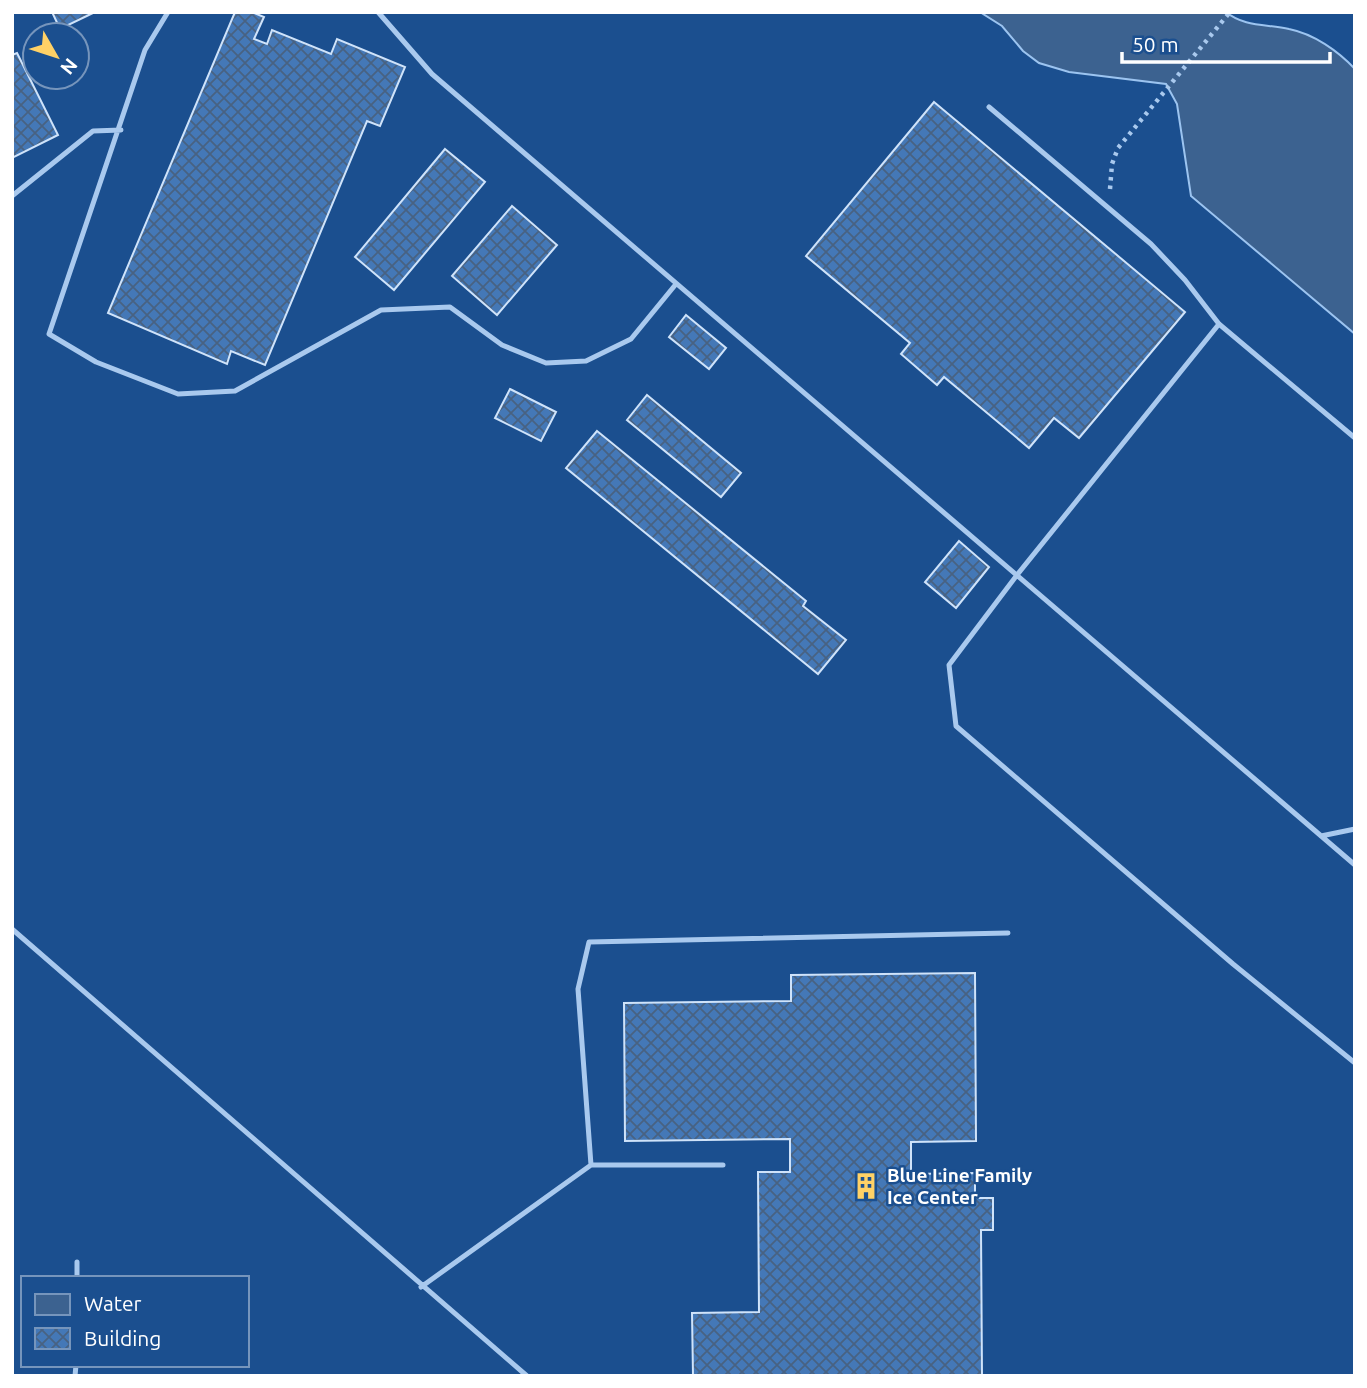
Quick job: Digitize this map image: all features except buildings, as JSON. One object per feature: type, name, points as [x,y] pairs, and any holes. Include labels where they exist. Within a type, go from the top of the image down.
[{"type":"lane","points":[[168,12],[145,50],[121,130],[49,334],[96,362],[178,394],[235,391],[381,310],[450,307],[502,345],[546,363],[586,361],[632,339],[676,284]]},
{"type":"lane","points":[[378,12],[432,74],[1355,865]]},
{"type":"lane","points":[[989,107],[1151,244],[1185,280],[1219,324],[1355,438]]},
{"type":"lane","points":[[12,196],[93,131],[121,130]]},
{"type":"lane","points":[[1219,324],[1017,575],[949,665],[956,726],[1233,964],[1355,1063]]},
{"type":"lane","points":[[1321,836],[1355,829]]},
{"type":"lane","points":[[12,929],[421,1287],[527,1376]]},
{"type":"lane","points":[[591,1165],[578,989],[589,942],[1008,933]]},
{"type":"lane","points":[[421,1287],[591,1165],[723,1164]]},
{"type":"lane","points":[[76,1276],[77,1262]]},
{"type":"path","points":[[1110,189],[1112,164],[1118,148],[1230,12]]},
{"type":"water","points":[[980,12],[1226,12],[1248,23],[1289,29],[1307,35],[1341,56],[1355,69],[1355,334],[1191,196],[1177,104],[1166,84],[1069,72],[1039,63],[1023,51],[1002,26]]},
{"type":"place","name":"Blue Line Family Ice Center","points":[[866,1186]]}]
